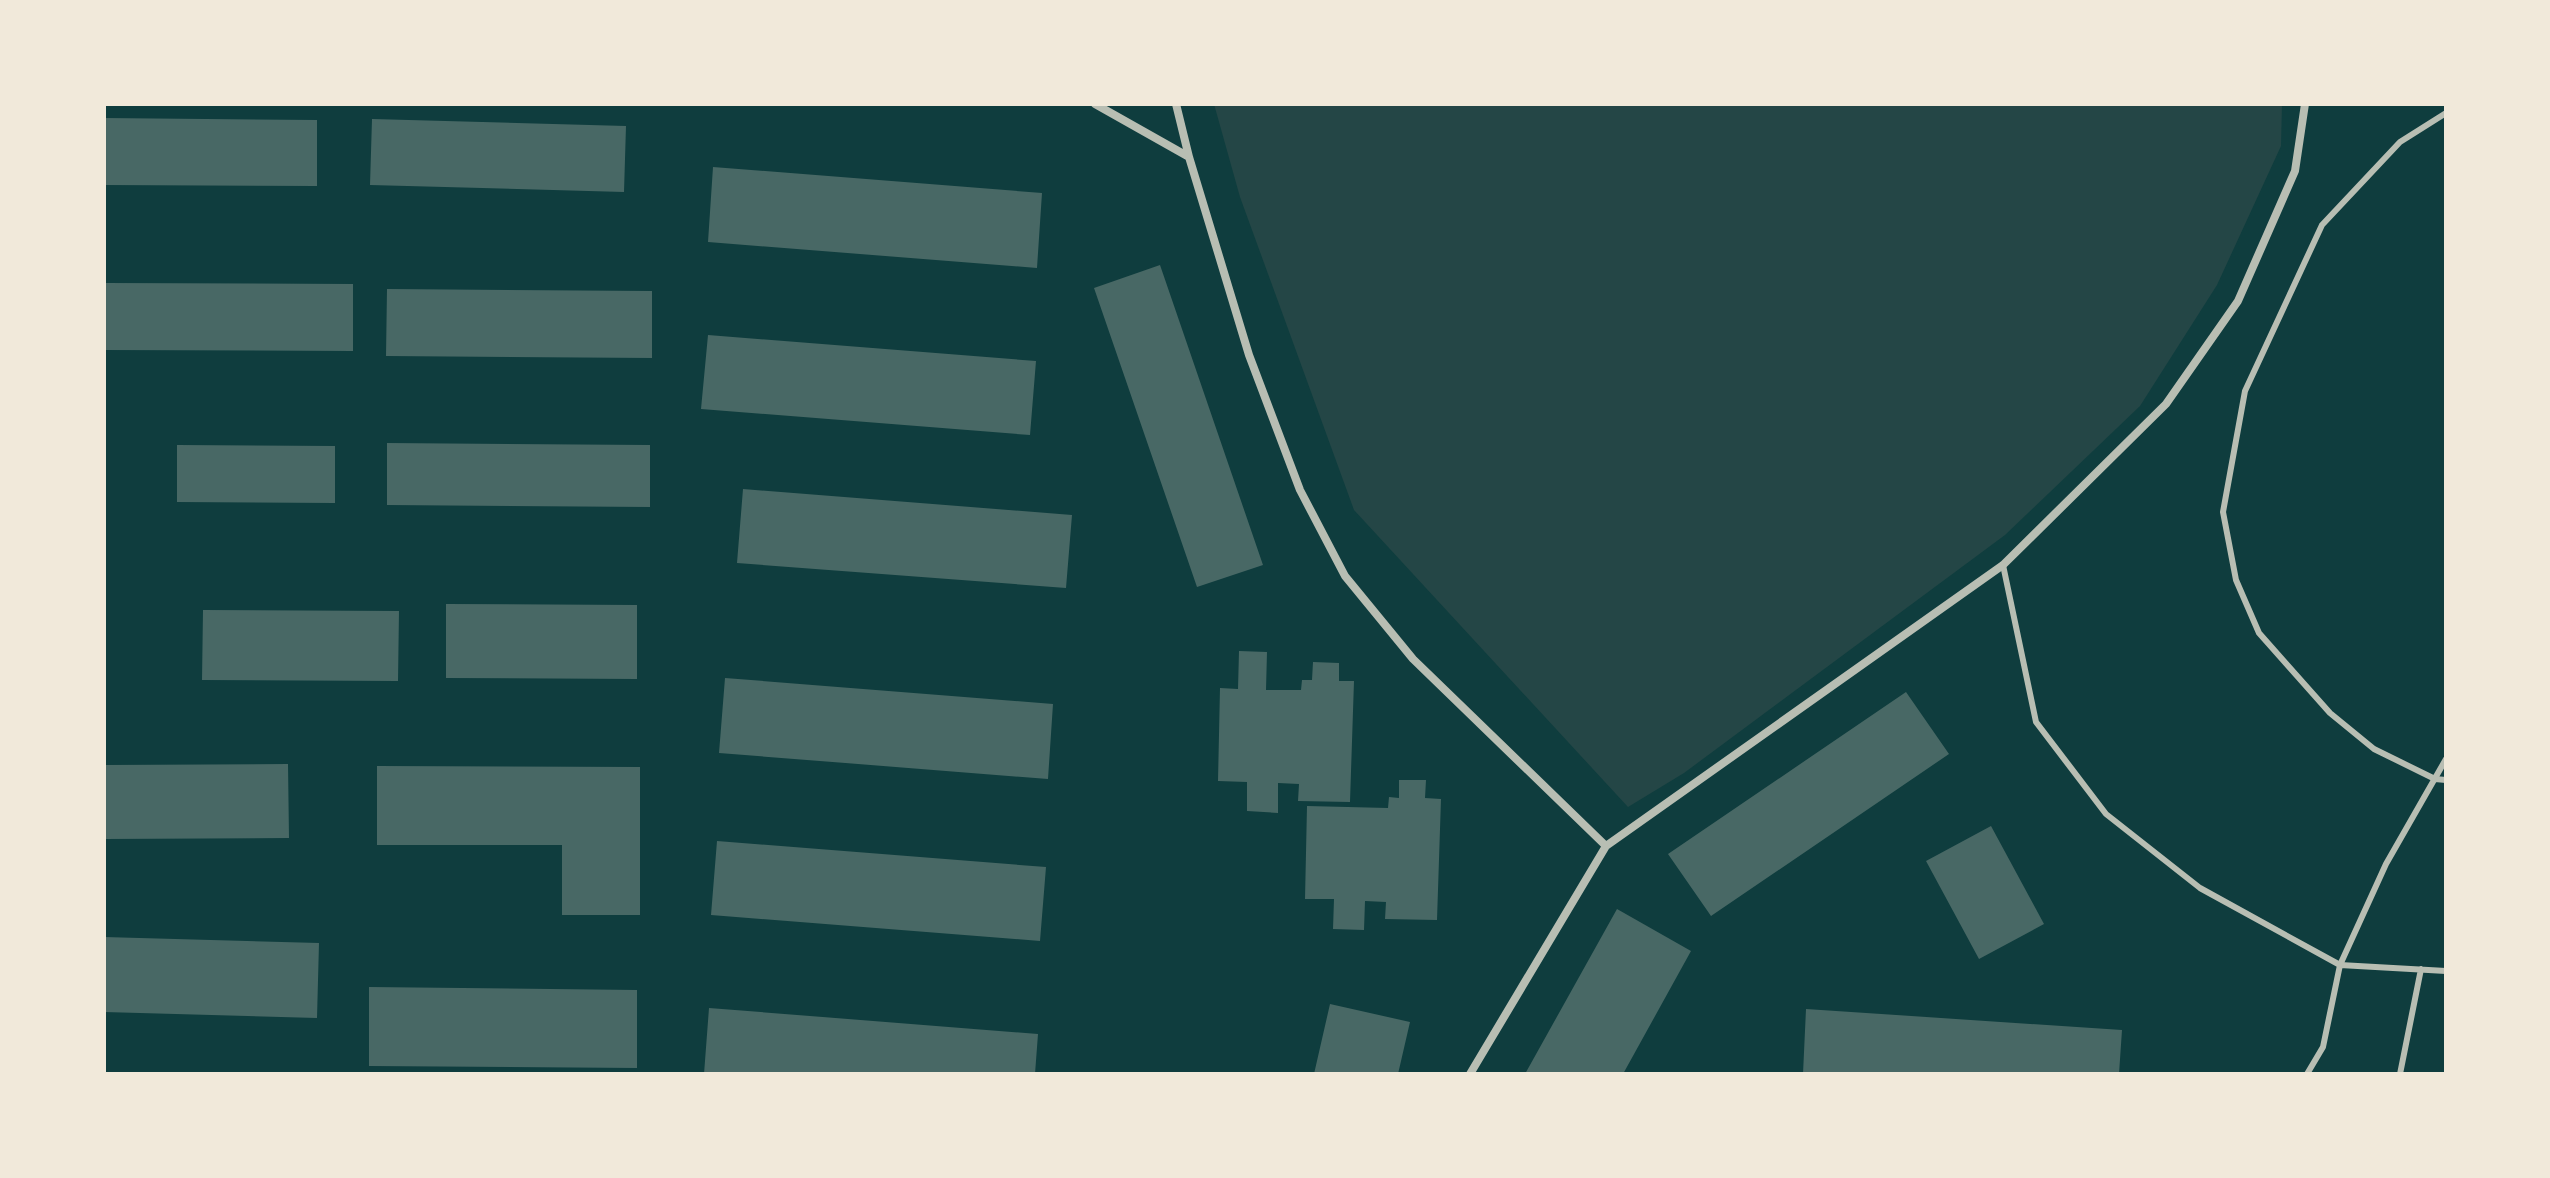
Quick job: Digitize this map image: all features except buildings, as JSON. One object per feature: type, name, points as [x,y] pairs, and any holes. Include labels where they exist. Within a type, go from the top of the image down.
[{"type":"street","points":[[1095,104],[1189,157]]},
{"type":"street","points":[[1176,104],[1249,355],[1300,490],[1345,576],[1413,659],[1606,846]]},
{"type":"street","points":[[1470,1074],[1606,846],[2003,565],[2166,404],[2238,301],[2295,171],[2305,104]]},
{"type":"lane","points":[[2446,113],[2400,142],[2322,225],[2245,391],[2223,512],[2236,580],[2259,633],[2330,713],[2374,749],[2435,779],[2446,780]]},
{"type":"lane","points":[[2003,565],[2036,722],[2106,814],[2200,888],[2340,965],[2446,971]]},
{"type":"lane","points":[[2307,1074],[2323,1047],[2340,965],[2386,864],[2446,759]]},
{"type":"lane","points":[[2400,1074],[2421,969]]},
{"type":"shaded area","points":[[1214,104],[2282,104],[2281,146],[2217,285],[2140,406],[2005,535],[1684,773],[1628,807],[1354,510],[1240,197]]}]
